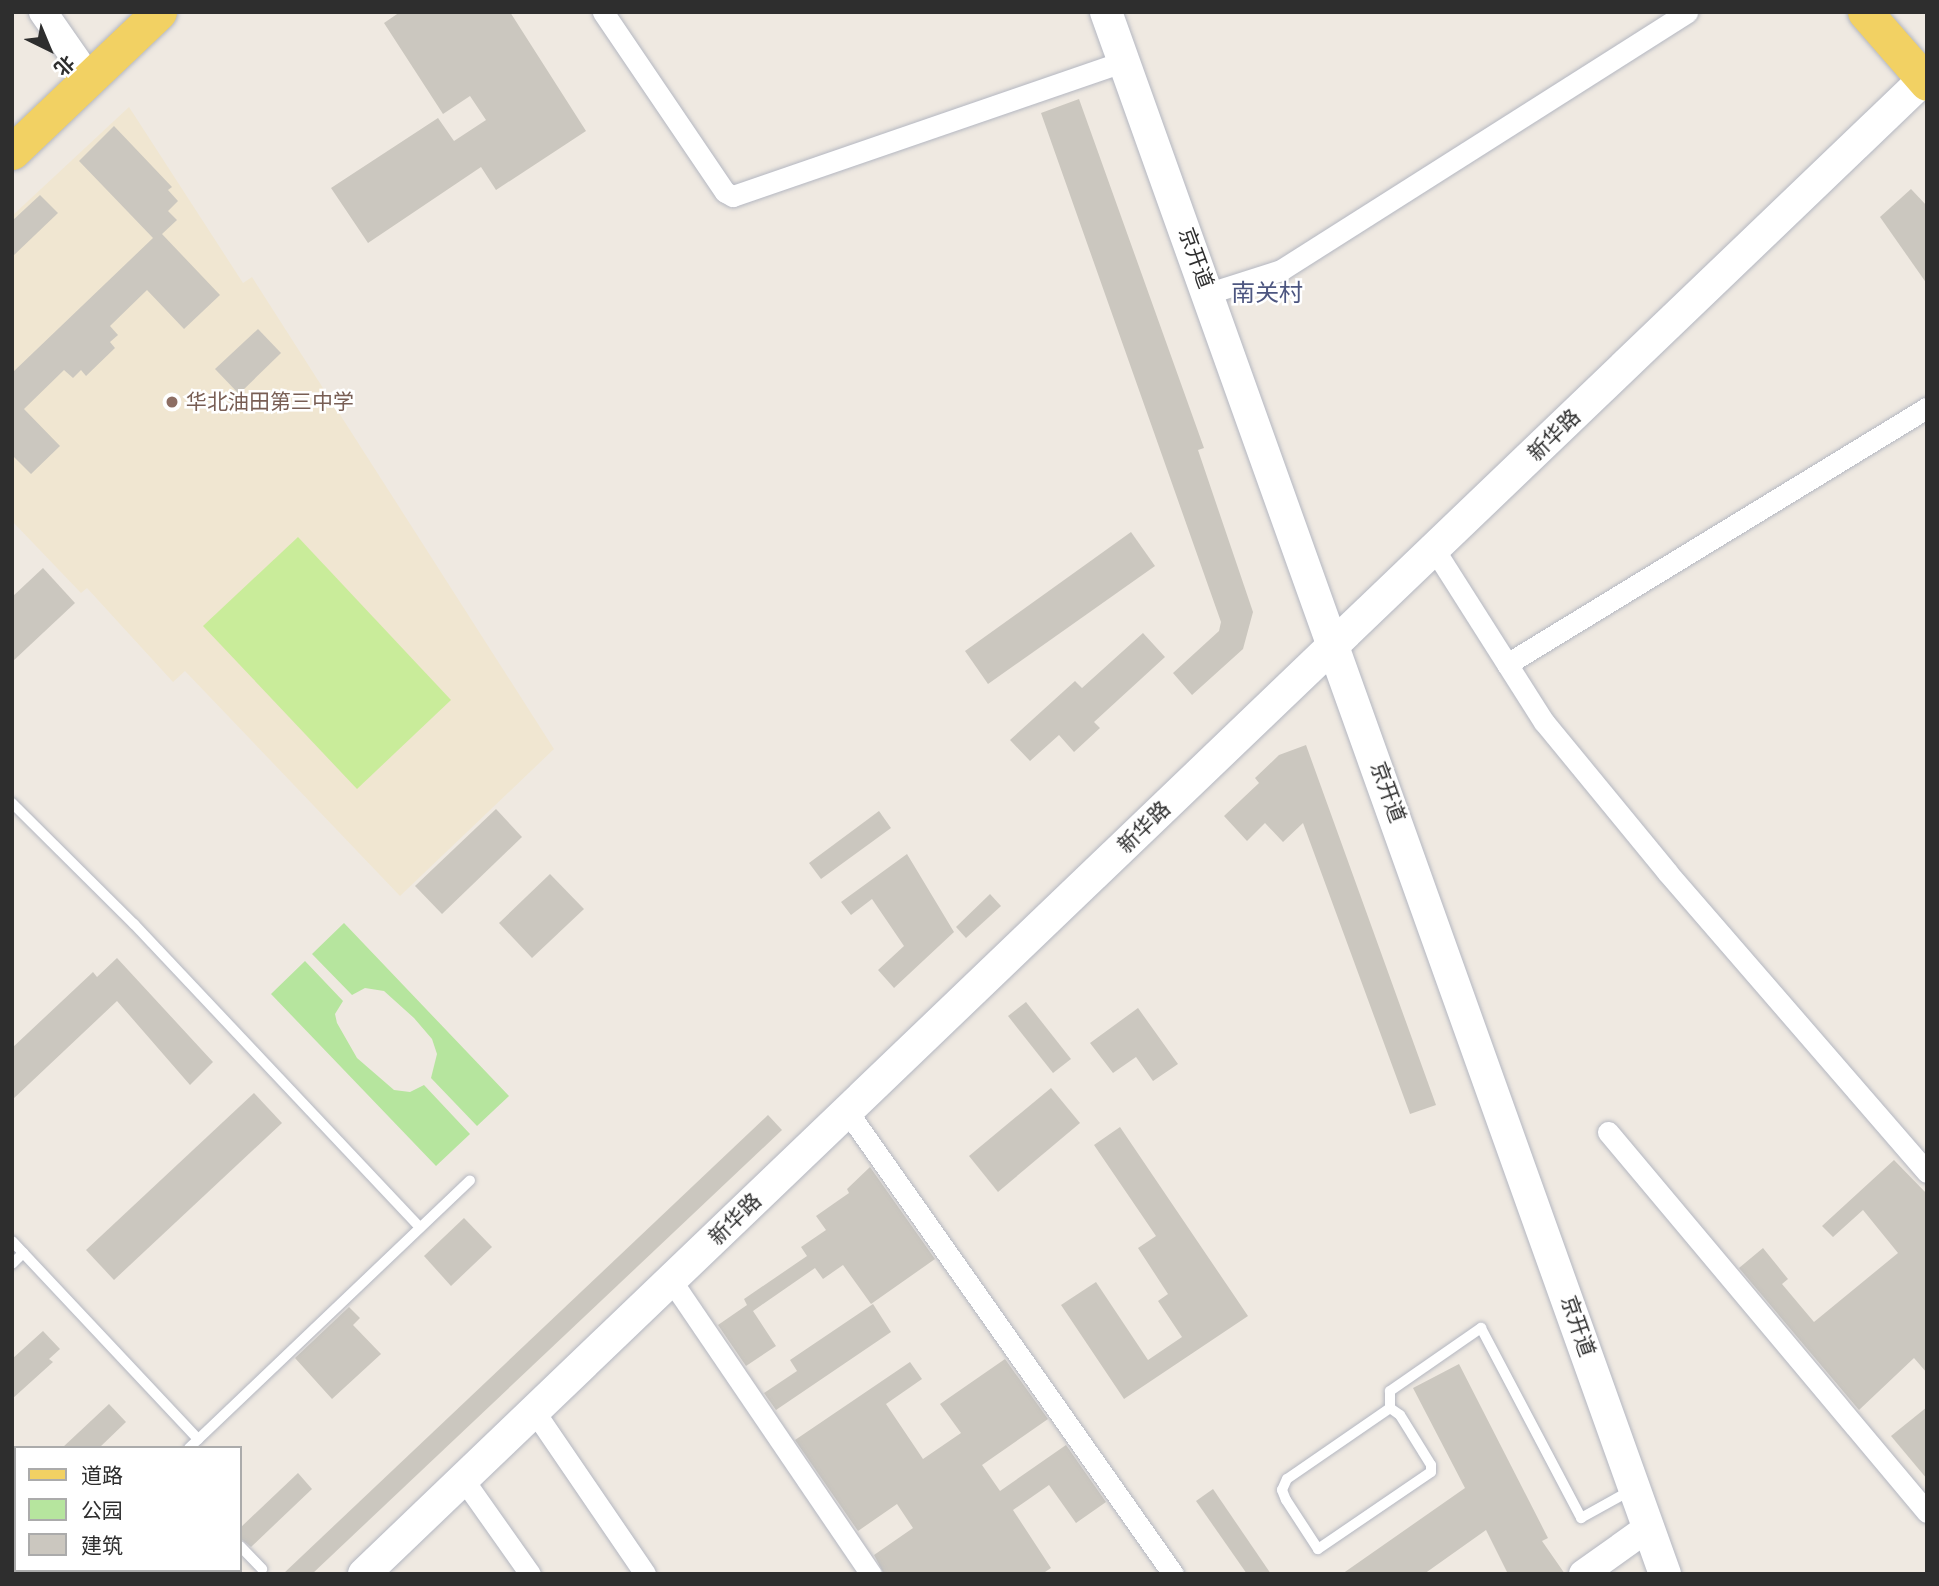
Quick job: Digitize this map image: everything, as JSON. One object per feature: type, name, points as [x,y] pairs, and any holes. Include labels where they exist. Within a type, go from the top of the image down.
[{"type":"main road","points":[[12,123],[129,12]]},
{"type":"main road","points":[[12,152],[159,12]]},
{"type":"main road","name":"京开道","points":[[1105,12],[1335,644],[1665,1574]]},
{"type":"main road","points":[[1865,12],[1926,80]]},
{"type":"main road","name":"新华路","points":[[382,1568],[463,1479],[1926,80]]},
{"type":"street","points":[[43,12],[77,61]]},
{"type":"street","points":[[603,12],[724,192],[733,196],[1124,61]]},
{"type":"street","points":[[1209,293],[1280,270],[1687,12]]},
{"type":"street","points":[[1507,664],[1927,408]]},
{"type":"street","points":[[1434,549],[1544,722],[1667,872],[1927,1172]]},
{"type":"street","points":[[847,1111],[1173,1574]]},
{"type":"street","points":[[1608,1132],[1927,1512]]},
{"type":"street","points":[[671,1280],[871,1574]]},
{"type":"street","points":[[534,1411],[645,1574]]},
{"type":"street","points":[[463,1479],[530,1574]]},
{"type":"street","points":[[1583,1574],[1649,1527]]},
{"type":"lane","points":[[12,803],[134,924],[420,1228]]},
{"type":"lane","points":[[191,1446],[470,1180]]},
{"type":"lane","points":[[12,1241],[198,1439]]},
{"type":"lane","points":[[12,1264],[23,1253]]},
{"type":"lane","points":[[1390,1408],[1391,1391],[1481,1328],[1581,1518],[1635,1488]]},
{"type":"lane","points":[[1390,1408],[1400,1415],[1431,1465],[1431,1472],[1318,1549],[1286,1500],[1282,1490],[1287,1479],[1390,1408]]},
{"type":"lane","points":[[242,1548],[262,1569]]},
{"type":"shaded area","name":"华北油田第三中学","points":[[129,107],[243,283],[252,277],[554,749],[400,896],[185,671],[173,682],[87,588],[81,593],[12,521],[12,216]]},
{"type":"green space","points":[[298,537],[451,700],[357,789],[203,626]]},
{"type":"green space","points":[[344,923],[509,1096],[477,1126],[431,1078],[437,1054],[432,1039],[414,1018],[384,991],[365,988],[352,995],[312,954]]},
{"type":"green space","points":[[305,961],[343,1001],[335,1014],[337,1023],[357,1058],[394,1090],[410,1092],[424,1085],[470,1134],[436,1166],[271,994]]},
{"type":"building","points":[[400,12],[510,12],[586,131],[496,190],[481,167],[368,243],[331,188],[438,118],[454,141],[486,120],[470,96],[443,114],[384,23]]},
{"type":"building","points":[[1079,99],[1204,448],[1198,450],[1253,612],[1243,649],[1192,695],[1173,673],[1219,631],[1221,622],[1041,113]]},
{"type":"building","points":[[114,126],[172,187],[168,190],[178,201],[168,211],[177,220],[162,234],[220,295],[184,329],[147,290],[110,326],[118,335],[110,342],[115,348],[86,376],[81,370],[73,378],[64,370],[24,409],[60,446],[31,474],[12,455],[12,373],[153,238],[79,161]]},
{"type":"building","points":[[1911,189],[1927,206],[1927,284],[1880,217]]},
{"type":"building","points":[[40,195],[58,213],[12,257],[12,221]]},
{"type":"building","points":[[258,329],[281,353],[239,394],[215,369]]},
{"type":"building","points":[[1131,532],[1155,566],[988,684],[965,651]]},
{"type":"building","points":[[43,568],[75,603],[12,662],[12,597]]},
{"type":"building","points":[[1143,633],[1165,657],[1094,722],[1100,728],[1074,752],[1059,735],[1030,761],[1010,740],[1075,681],[1082,688]]},
{"type":"building","points":[[1306,745],[1436,1105],[1410,1114],[1303,823],[1283,842],[1265,823],[1247,841],[1224,816],[1259,783],[1255,778],[1279,755]]},
{"type":"building","points":[[496,809],[522,837],[442,914],[415,886]]},
{"type":"building","points":[[879,811],[891,828],[821,879],[809,863]]},
{"type":"building","points":[[907,854],[954,932],[894,988],[878,970],[904,946],[872,899],[851,915],[841,902]]},
{"type":"building","points":[[550,874],[584,909],[532,958],[499,923]]},
{"type":"building","points":[[990,894],[1001,906],[966,938],[956,927]]},
{"type":"building","points":[[117,958],[213,1062],[190,1085],[117,1001],[12,1100],[12,1048],[93,972],[97,977]]},
{"type":"building","points":[[1026,1002],[1071,1059],[1053,1073],[1008,1016]]},
{"type":"building","points":[[1138,1008],[1178,1064],[1153,1081],[1136,1057],[1113,1073],[1090,1043]]},
{"type":"building","points":[[1051,1088],[1080,1123],[998,1192],[969,1156]]},
{"type":"building","points":[[254,1093],[282,1123],[114,1280],[86,1250]]},
{"type":"building","points":[[768,1115],[782,1130],[312,1574],[283,1574]]},
{"type":"building","points":[[1120,1127],[1248,1316],[1124,1399],[1061,1305],[1096,1282],[1148,1360],[1182,1337],[1158,1301],[1168,1294],[1138,1248],[1156,1236],[1094,1145]]},
{"type":"building","points":[[1894,1160],[1927,1194],[1927,1373],[1914,1358],[1859,1410],[1739,1268],[1763,1248],[1788,1279],[1782,1284],[1814,1322],[1898,1253],[1863,1210],[1833,1237],[1822,1226]]},
{"type":"building","points":[[870,1167],[935,1259],[871,1304],[843,1265],[823,1279],[815,1268],[753,1311],[776,1346],[746,1366],[718,1325],[747,1305],[744,1299],[807,1256],[801,1247],[826,1230],[816,1216],[849,1193],[847,1189]]},
{"type":"building","points":[[464,1218],[492,1247],[451,1286],[424,1256]]},
{"type":"building","points":[[873,1304],[891,1332],[776,1410],[764,1393],[797,1371],[790,1360]]},
{"type":"building","points":[[349,1307],[360,1318],[353,1325],[381,1354],[332,1399],[295,1358]]},
{"type":"building","points":[[43,1331],[60,1349],[49,1359],[53,1362],[12,1399],[12,1359]]},
{"type":"building","points":[[1005,1359],[1048,1419],[982,1465],[1000,1491],[1066,1445],[1106,1502],[1076,1523],[1049,1485],[1013,1510],[1051,1568],[1042,1574],[884,1574],[874,1555],[913,1528],[897,1504],[858,1531],[795,1440],[910,1362],[922,1379],[886,1404],[923,1459],[961,1433],[940,1404]]},
{"type":"building","points":[[1459,1364],[1548,1538],[1542,1541],[1565,1574],[1508,1574],[1486,1530],[1424,1574],[1342,1574],[1465,1488],[1413,1388]]},
{"type":"building","points":[[109,1404],[126,1422],[101,1446],[64,1446]]},
{"type":"building","points":[[1927,1407],[1927,1479],[1891,1436]]},
{"type":"building","points":[[298,1473],[312,1489],[251,1547],[242,1540],[242,1526]]},
{"type":"building","points":[[1213,1489],[1271,1574],[1247,1574],[1196,1501]]},
{"type":"place","name":"华北油田第三中学","points":[[172,402]]},
{"type":"district","name":"南关村","points":[[1267,294]]}]
